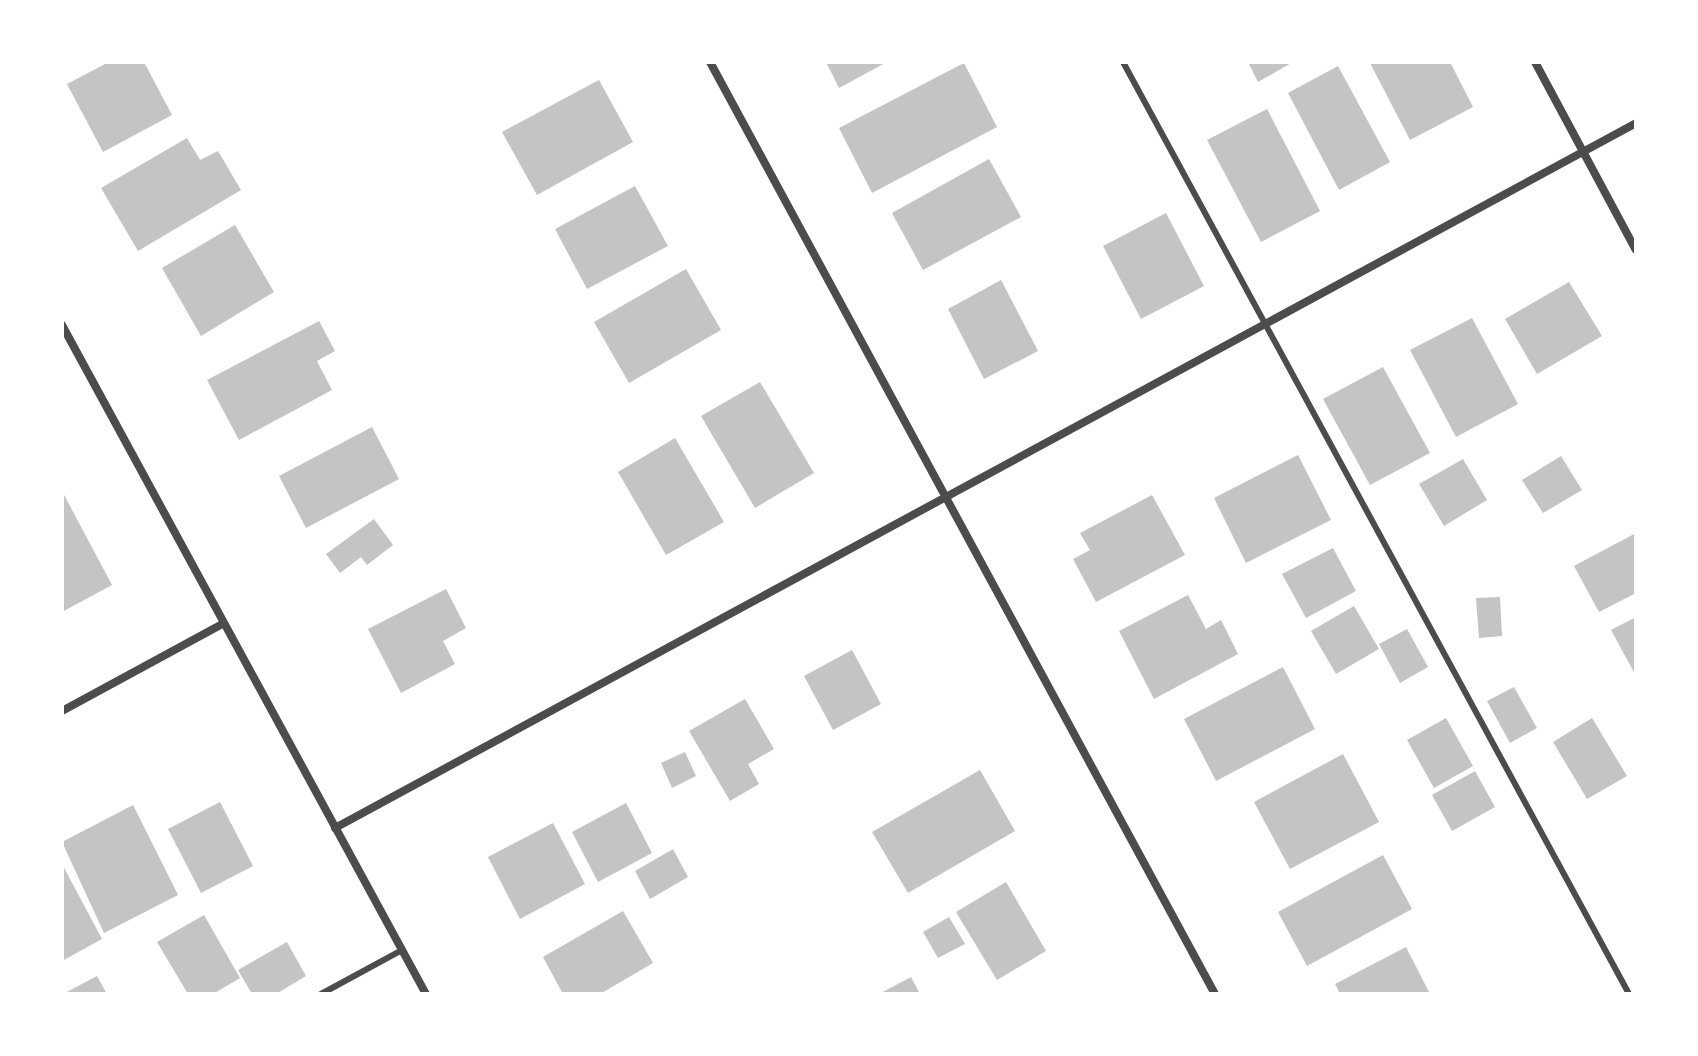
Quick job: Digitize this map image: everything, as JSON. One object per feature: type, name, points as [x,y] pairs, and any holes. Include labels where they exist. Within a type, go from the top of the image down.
[{"type":"street","points":[[710,62],[1215,994]]},
{"type":"street","points":[[1535,62],[1636,250]]},
{"type":"street","points":[[335,828],[1636,123]]},
{"type":"street","points":[[62,325],[426,994]]},
{"type":"street","points":[[62,711],[224,623]]},
{"type":"lane","points":[[1123,62],[1629,994]]},
{"type":"lane","points":[[321,994],[402,950]]},
{"type":"building","points":[[109,62],[144,62],[172,115],[103,152],[67,84]]},
{"type":"building","points":[[826,62],[887,62],[839,88]]},
{"type":"building","points":[[1248,62],[1293,62],[1258,82]]},
{"type":"building","points":[[1450,62],[1473,107],[1410,140],[1370,63]]},
{"type":"building","points":[[964,63],[997,127],[872,193],[839,128]]},
{"type":"building","points":[[1338,66],[1390,162],[1339,190],[1288,93]]},
{"type":"building","points":[[599,80],[633,142],[537,195],[502,132]]},
{"type":"building","points":[[1267,109],[1320,211],[1261,242],[1207,140]]},
{"type":"building","points":[[187,138],[200,160],[218,151],[241,190],[138,251],[101,188]]},
{"type":"building","points":[[989,159],[1021,217],[923,270],[892,213]]},
{"type":"building","points":[[635,186],[668,246],[587,289],[555,229]]},
{"type":"building","points":[[1166,213],[1204,286],[1141,319],[1103,246]]},
{"type":"building","points":[[235,225],[274,292],[201,336],[162,268]]},
{"type":"building","points":[[686,269],[721,330],[629,383],[594,322]]},
{"type":"building","points":[[1001,280],[1038,351],[984,379],[948,309]]},
{"type":"building","points":[[1569,282],[1602,336],[1537,374],[1505,319]]},
{"type":"building","points":[[1472,318],[1518,404],[1456,437],[1410,350]]},
{"type":"building","points":[[319,321],[335,351],[317,361],[332,390],[239,440],[207,380]]},
{"type":"building","points":[[1383,367],[1430,453],[1370,485],[1323,399]]},
{"type":"building","points":[[760,382],[814,473],[755,508],[701,416]]},
{"type":"building","points":[[372,427],[399,479],[306,528],[279,476]]},
{"type":"building","points":[[675,438],[724,522],[666,555],[618,472]]},
{"type":"building","points":[[1298,455],[1331,520],[1246,563],[1214,498]]},
{"type":"building","points":[[1561,456],[1582,490],[1543,513],[1522,480]]},
{"type":"building","points":[[1463,459],[1487,500],[1444,526],[1419,484]]},
{"type":"building","points":[[62,491],[112,585],[62,612]]},
{"type":"building","points":[[1152,495],[1185,555],[1096,602],[1073,559],[1090,550],[1080,533]]},
{"type":"building","points":[[374,519],[393,545],[367,565],[361,557],[340,573],[326,554]]},
{"type":"building","points":[[1636,533],[1636,593],[1599,612],[1574,566]]},
{"type":"building","points":[[1333,548],[1356,591],[1306,618],[1282,574]]},
{"type":"building","points":[[446,589],[466,628],[443,641],[455,664],[401,693],[368,629]]},
{"type":"building","points":[[1188,595],[1206,629],[1221,620],[1238,654],[1154,699],[1119,631]]},
{"type":"building","points":[[1500,597],[1502,636],[1479,638],[1476,598]]},
{"type":"building","points":[[1354,606],[1379,649],[1336,674],[1311,631]]},
{"type":"building","points":[[1636,617],[1636,676],[1611,630]]},
{"type":"building","points":[[1407,629],[1428,667],[1400,683],[1379,644]]},
{"type":"building","points":[[852,650],[881,704],[833,730],[804,676]]},
{"type":"building","points":[[1283,667],[1315,729],[1216,781],[1184,719]]},
{"type":"building","points":[[1514,687],[1537,728],[1510,743],[1487,701]]},
{"type":"building","points":[[745,699],[774,749],[748,764],[759,784],[730,801],[689,731]]},
{"type":"building","points":[[1446,718],[1473,766],[1434,788],[1407,740]]},
{"type":"building","points":[[1592,718],[1627,776],[1587,799],[1553,742]]},
{"type":"building","points":[[685,752],[696,776],[672,788],[661,763]]},
{"type":"building","points":[[1343,754],[1379,822],[1290,869],[1254,802]]},
{"type":"building","points":[[980,770],[1015,831],[908,893],[872,832]]},
{"type":"building","points":[[1475,771],[1495,807],[1452,831],[1432,795]]},
{"type":"building","points":[[220,802],[253,866],[201,893],[168,829]]},
{"type":"building","points":[[626,803],[652,853],[598,882],[572,832]]},
{"type":"building","points":[[133,805],[178,895],[104,933],[62,842]]},
{"type":"building","points":[[553,823],[585,884],[520,919],[488,857]]},
{"type":"building","points":[[673,849],[688,877],[650,899],[635,871]]},
{"type":"building","points":[[1383,855],[1412,909],[1307,966],[1278,912]]},
{"type":"building","points":[[62,864],[102,939],[62,961]]},
{"type":"building","points":[[1006,882],[1046,951],[997,980],[956,912]]},
{"type":"building","points":[[623,911],[653,963],[600,994],[563,994],[543,957]]},
{"type":"building","points":[[204,915],[240,978],[213,994],[188,994],[157,942]]},
{"type":"building","points":[[949,917],[965,944],[938,958],[923,932]]},
{"type":"building","points":[[287,942],[306,976],[276,994],[252,994],[238,970]]},
{"type":"building","points":[[1406,947],[1430,994],[1340,994],[1335,984]]},
{"type":"building","points":[[97,976],[107,994],[63,994]]},
{"type":"building","points":[[911,977],[920,994],[879,994]]}]
